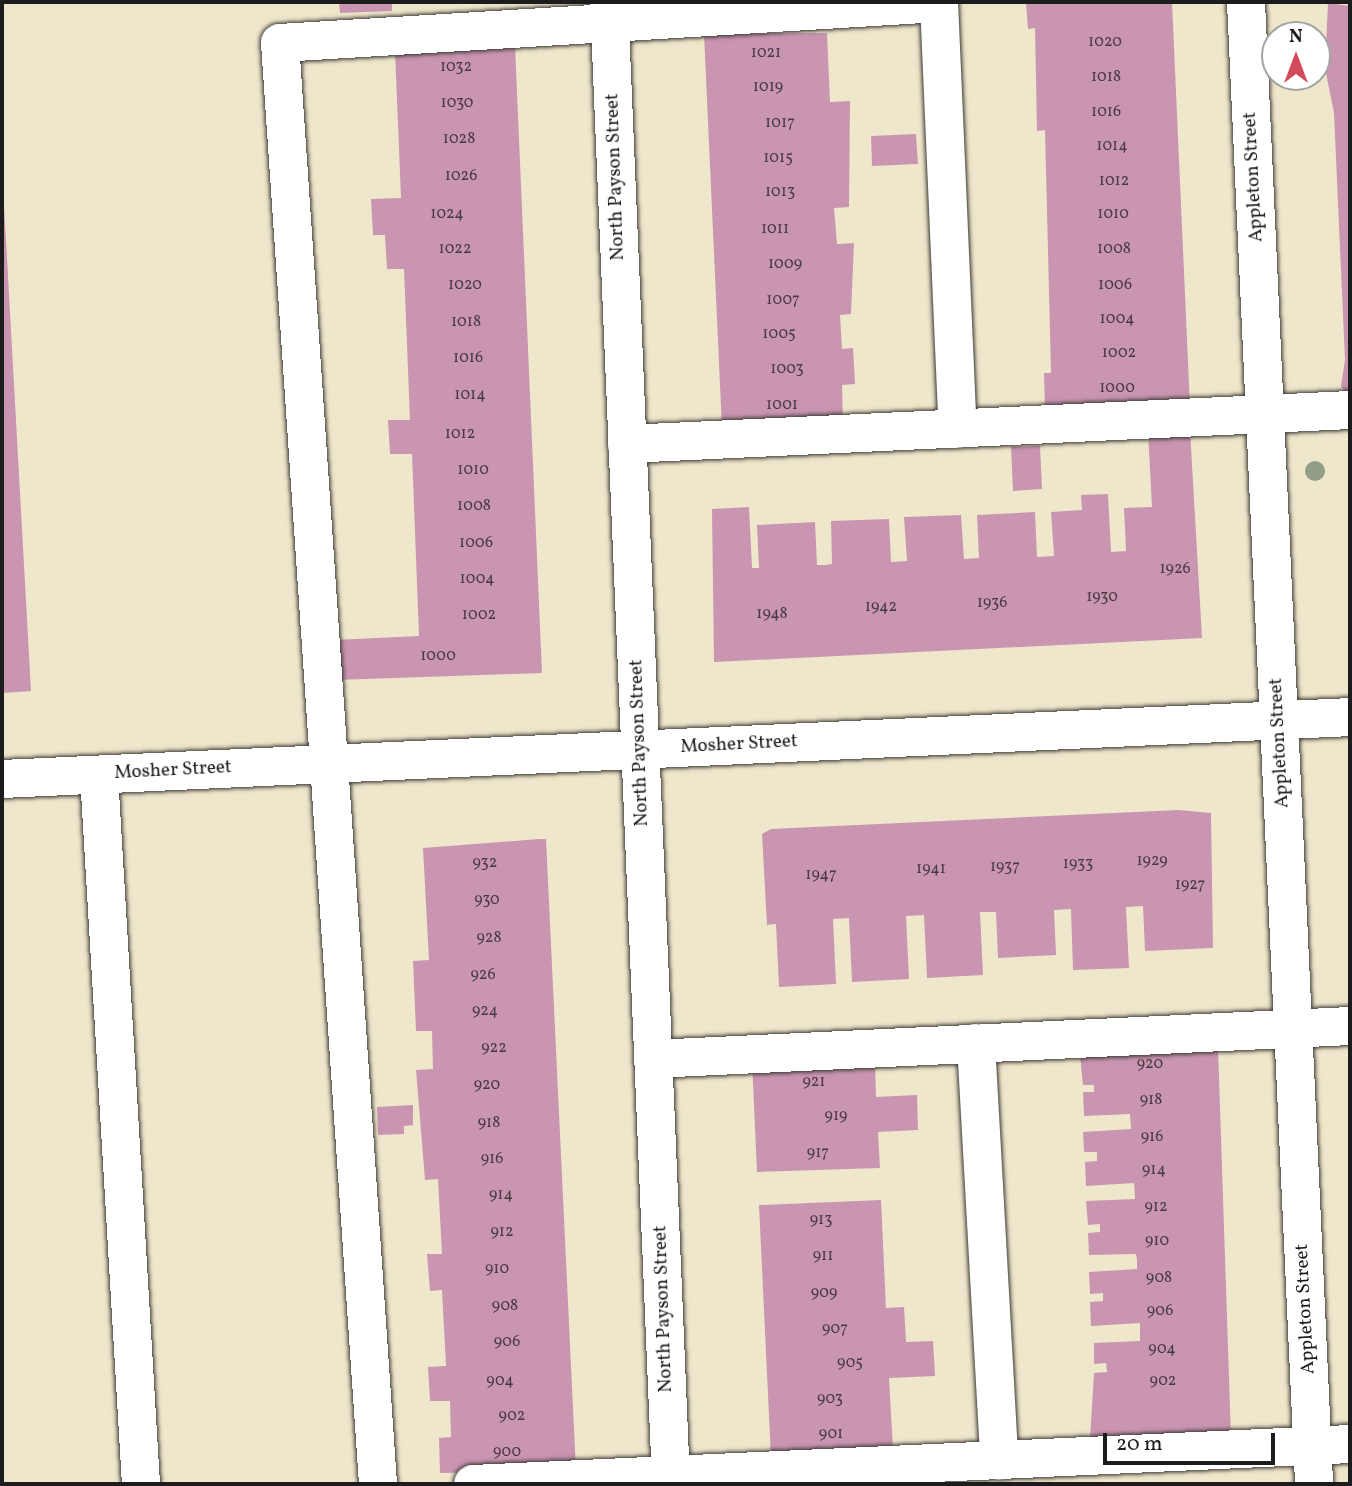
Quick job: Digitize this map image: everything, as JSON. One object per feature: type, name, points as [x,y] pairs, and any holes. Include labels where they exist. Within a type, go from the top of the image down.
[{"type":"street","points":[[378,1484],[280,43],[609,13],[939,2],[958,429]]},
{"type":"street","name":"Appleton Street","points":[[1246,2],[1314,1484]]},
{"type":"street","name":"North Payson Street","points":[[609,13],[671,1480]]},
{"type":"street","points":[[627,444],[1350,410]]},
{"type":"street","name":"Mosher Street","points":[[2,779],[1350,717]]},
{"type":"street","points":[[99,775],[141,1484]]},
{"type":"street","points":[[653,1059],[1350,1026]]},
{"type":"street","points":[[976,1043],[999,1460]]},
{"type":"street","points":[[473,1484],[671,1480],[999,1460],[1350,1444]]},
{"type":"building","points":[[339,2],[392,2],[392,11],[340,13]]},
{"type":"building","points":[[1026,2],[1172,2],[1190,407],[1045,410],[1044,373],[1051,373],[1045,130],[1037,131],[1035,28],[1028,29]]},
{"type":"building","points":[[1328,3],[1350,6],[1350,398],[1341,386],[1345,360],[1334,113],[1330,91],[1331,21],[1327,21]]},
{"type":"building","points":[[827,33],[830,102],[850,101],[849,207],[834,208],[837,244],[854,243],[851,314],[840,315],[842,349],[853,348],[855,384],[842,385],[843,420],[722,429],[704,34]]},
{"type":"building","points":[[515,46],[542,673],[336,680],[334,640],[419,636],[412,454],[390,454],[388,420],[410,420],[404,269],[387,269],[385,235],[373,235],[371,199],[401,198],[395,51]]},
{"type":"building","points":[[916,134],[918,164],[872,166],[871,136]]},
{"type":"building","points":[[2,168],[31,691],[2,693]]},
{"type":"building","points":[[1190,430],[1202,638],[714,662],[712,509],[749,507],[752,568],[759,568],[757,525],[815,522],[817,565],[825,565],[832,564],[831,521],[889,519],[891,562],[907,561],[904,517],[961,515],[964,559],[979,558],[977,515],[1035,512],[1037,557],[1054,556],[1051,512],[1082,510],[1081,495],[1108,494],[1111,552],[1126,551],[1124,508],[1152,507],[1148,432]]},
{"type":"building","points":[[1040,446],[1042,489],[1013,491],[1011,447]]},
{"type":"building","points":[[1179,810],[1211,813],[1213,948],[1145,951],[1143,906],[1126,907],[1129,968],[1073,970],[1071,909],[1054,910],[1056,955],[998,958],[996,912],[980,912],[983,975],[927,978],[924,915],[906,916],[909,979],[852,982],[849,918],[833,919],[836,984],[779,987],[776,924],[767,925],[762,834],[771,829]]},
{"type":"building","points":[[546,839],[576,1471],[440,1473],[439,1438],[451,1437],[450,1401],[430,1401],[428,1367],[446,1366],[442,1290],[430,1291],[427,1254],[442,1254],[438,1179],[425,1180],[416,1070],[433,1069],[432,1031],[416,1031],[413,961],[429,960],[423,848]]},
{"type":"building","points":[[1218,1047],[1231,1437],[1090,1439],[1094,1373],[1107,1372],[1106,1363],[1094,1364],[1094,1343],[1140,1341],[1140,1323],[1091,1326],[1090,1302],[1103,1301],[1103,1293],[1090,1294],[1089,1272],[1137,1269],[1137,1260],[1136,1254],[1089,1255],[1088,1233],[1100,1232],[1100,1224],[1088,1225],[1086,1201],[1135,1199],[1134,1183],[1086,1186],[1085,1162],[1097,1161],[1097,1152],[1084,1152],[1083,1132],[1131,1129],[1130,1114],[1084,1116],[1083,1092],[1094,1092],[1094,1085],[1083,1085],[1080,1055]]},
{"type":"building","points":[[752,1061],[875,1063],[876,1097],[917,1095],[918,1130],[878,1132],[880,1168],[757,1172]]},
{"type":"building","points":[[413,1105],[413,1125],[404,1126],[404,1134],[378,1135],[377,1107]]},
{"type":"building","points":[[881,1200],[886,1308],[904,1307],[906,1342],[933,1341],[935,1376],[889,1378],[893,1449],[771,1458],[759,1205]]}]
